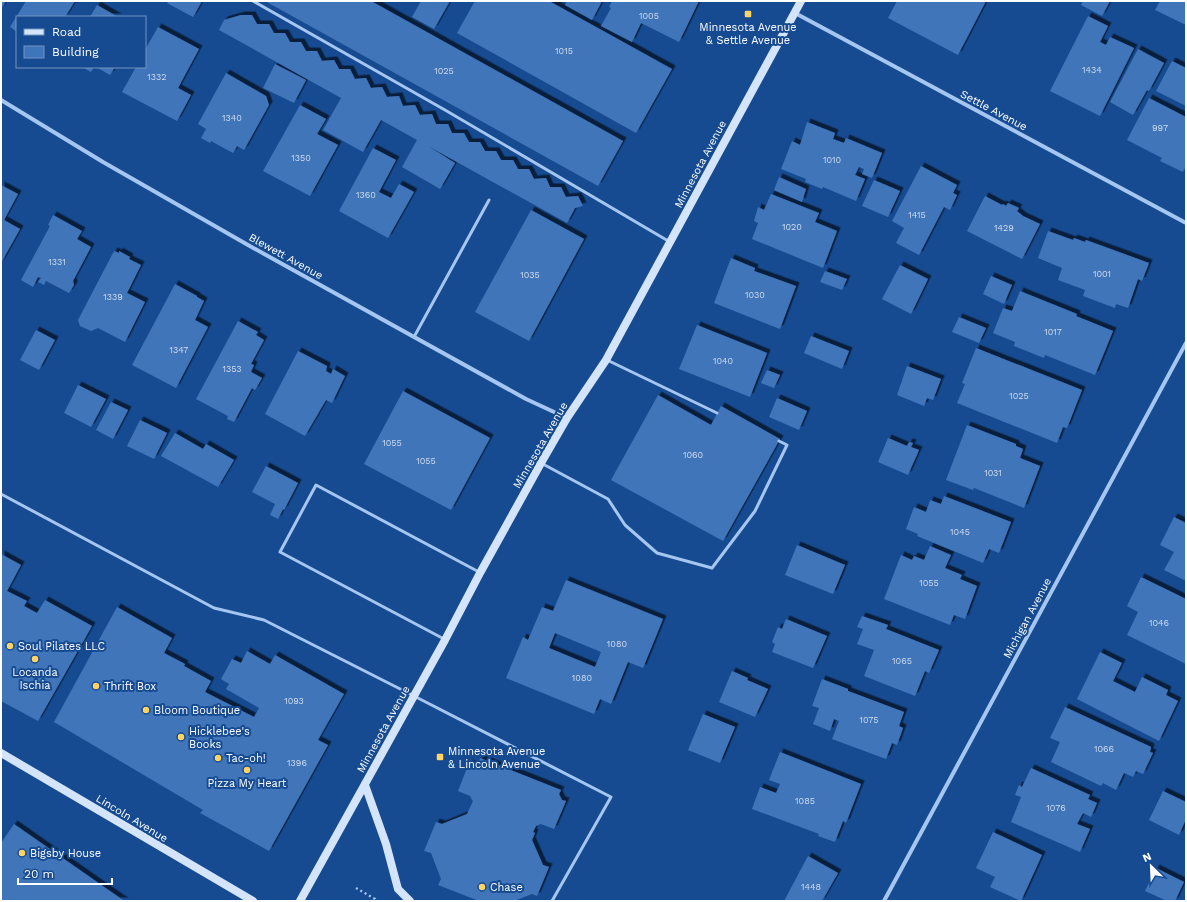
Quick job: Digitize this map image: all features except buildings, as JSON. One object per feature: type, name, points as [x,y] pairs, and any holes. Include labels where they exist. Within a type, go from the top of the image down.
[{"type":"main road","name":"Minnesota Avenue","points":[[300,901],[445,640],[480,572],[541,462],[567,418],[606,360],[801,1]]},
{"type":"main road","name":"Lincoln Avenue","points":[[1,753],[253,901]]},
{"type":"main road","points":[[365,784],[386,844],[398,889],[410,901]]},
{"type":"street","name":"Settle Avenue","points":[[794,13],[1186,222]]},
{"type":"street","name":"Blewett Avenue","points":[[1,100],[103,162],[248,245],[526,399],[567,418]]},
{"type":"street","name":"Michigan Avenue","points":[[884,901],[1186,343]]},
{"type":"lane","points":[[253,1],[458,118],[670,242]]},
{"type":"lane","points":[[414,337],[489,200]]},
{"type":"lane","points":[[606,360],[717,413]]},
{"type":"lane","points":[[541,462],[608,499],[625,525],[657,553],[712,568],[755,512],[787,444],[779,441]]},
{"type":"lane","points":[[445,640],[280,552],[316,485],[480,572]]},
{"type":"lane","points":[[1,494],[214,608],[264,620],[610,797],[552,901]]},
{"type":"path","points":[[356,888],[375,899],[375,901]]},
{"type":"place","name":"Minnesota Avenue & Settle Avenue","points":[[748,14]]},
{"type":"place","name":"Soul Pilates LLC","points":[[10,646]]},
{"type":"place","name":"Locanda Ischia","points":[[35,659]]},
{"type":"place","name":"Thrift Box","points":[[96,686]]},
{"type":"place","name":"Bloom Boutique","points":[[146,710]]},
{"type":"place","name":"Hicklebee's Books","points":[[181,737]]},
{"type":"place","name":"Minnesota Avenue & Lincoln Avenue","points":[[440,757]]},
{"type":"place","name":"Tac-oh!","points":[[218,758]]},
{"type":"place","name":"Pizza My Heart","points":[[247,770]]},
{"type":"place","name":"Bigsby House","points":[[22,853]]},
{"type":"place","name":"Chase","points":[[482,887]]}]
